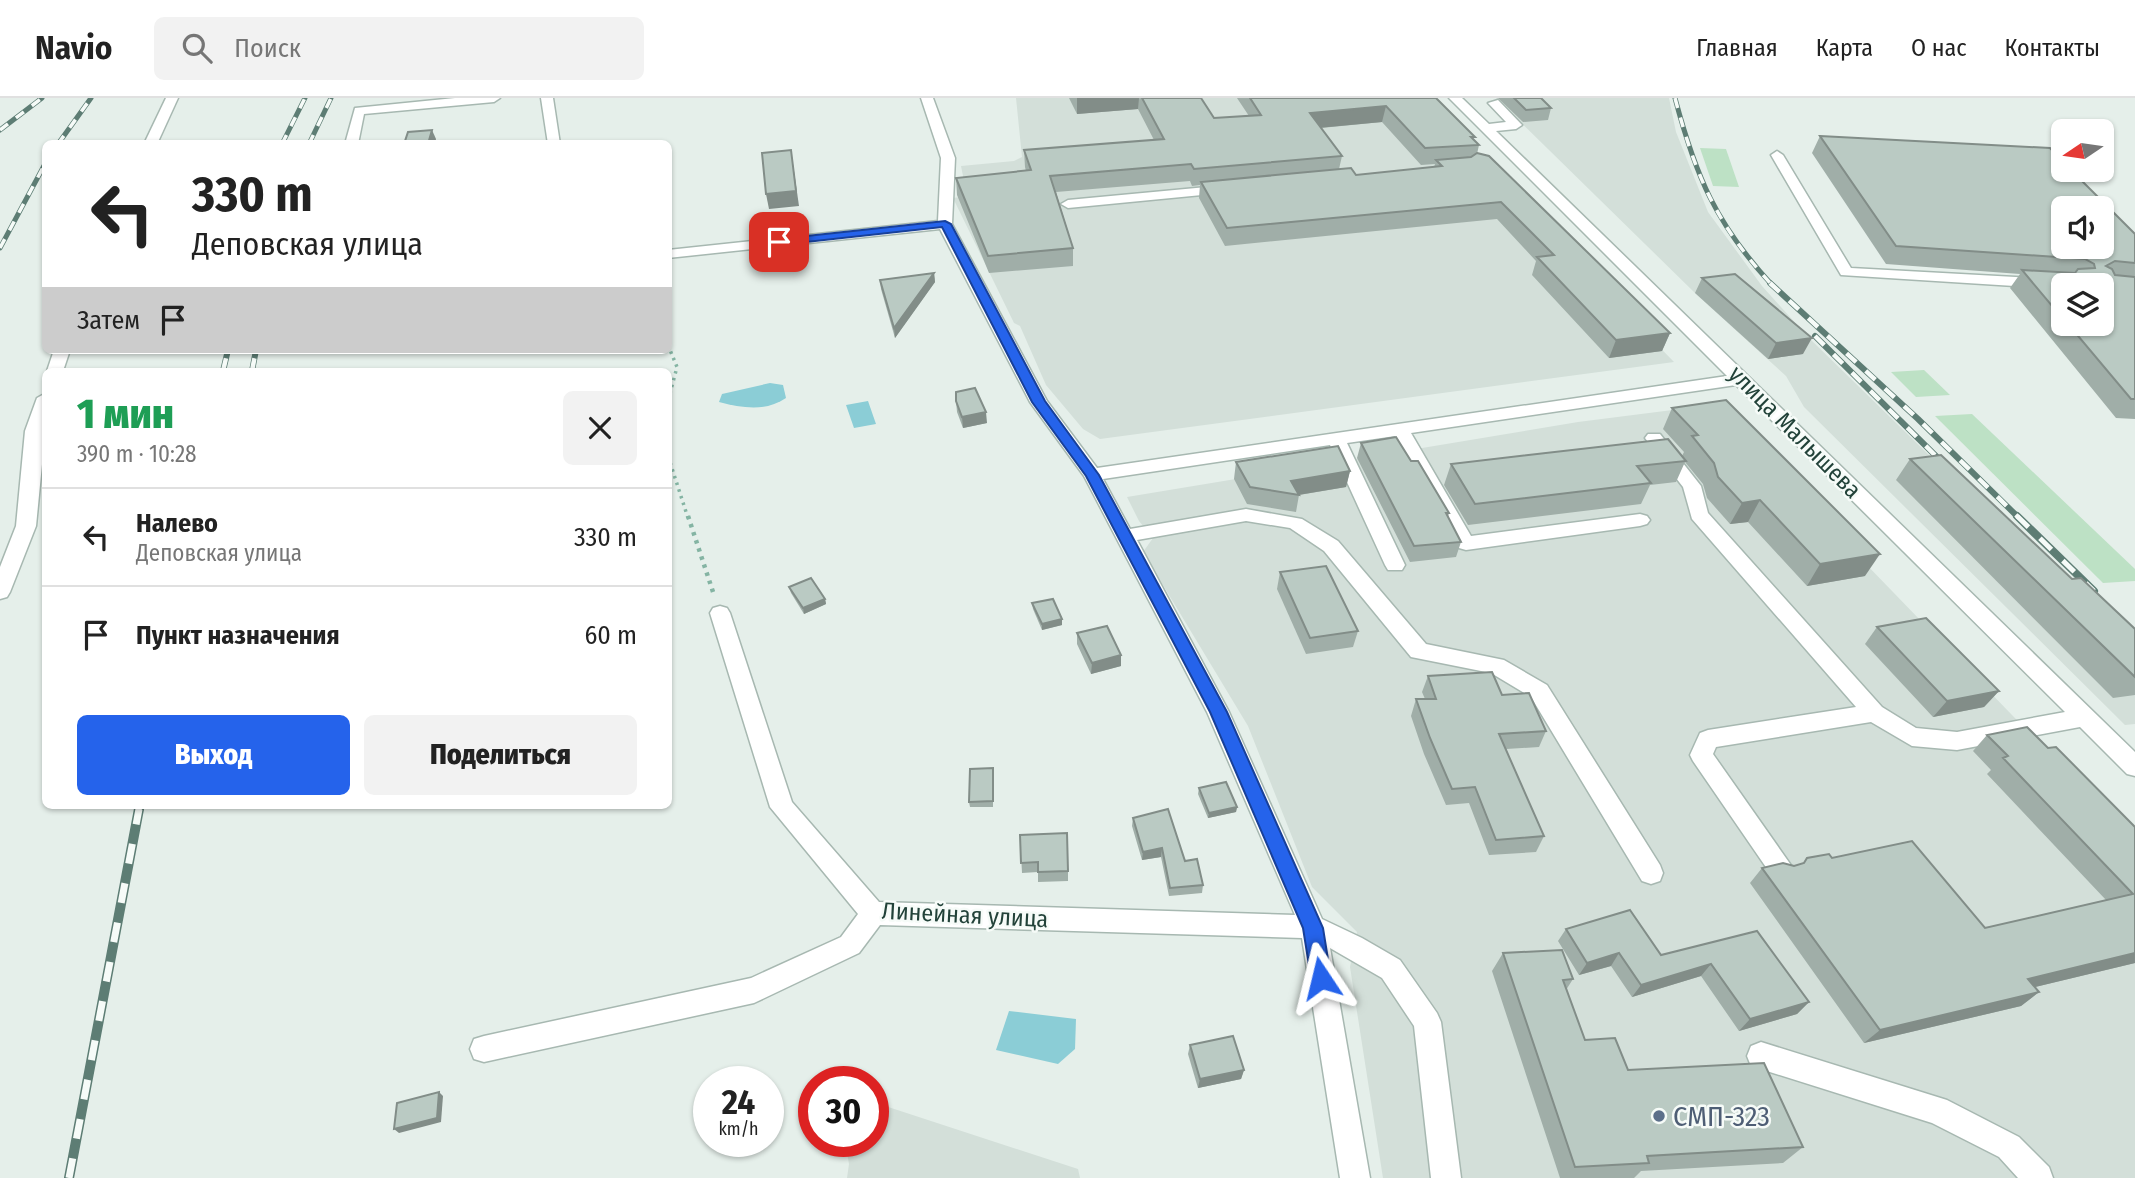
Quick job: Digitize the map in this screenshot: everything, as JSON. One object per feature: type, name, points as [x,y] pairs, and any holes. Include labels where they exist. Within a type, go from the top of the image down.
[{"type":"street","points":[[152,140],[172,98]]},
{"type":"street","points":[[352,140],[359,111],[394,104],[463,102],[494,98]]},
{"type":"street","points":[[547,98],[553,140]]},
{"type":"street","points":[[927,98],[948,158],[945,224],[1039,402],[1092,475],[1218,712],[1313,928],[1355,1178]]},
{"type":"street","points":[[1455,99],[1476,98]]},
{"type":"street","name":"улица Малышева","points":[[1455,99],[1485,128],[1514,163],[1740,379],[2135,767]]},
{"type":"street","points":[[1485,128],[1516,125],[1494,103]]},
{"type":"street","points":[[1777,156],[1846,272],[2051,284]]},
{"type":"street","points":[[1068,204],[1247,187]]},
{"type":"street","points":[[672,254],[945,224]]},
{"type":"street","points":[[1092,475],[1740,379]]},
{"type":"street","points":[[0,592],[26,526],[34,431],[42,409]]},
{"type":"street","points":[[1400,429],[1466,543],[1640,520]]},
{"type":"street","points":[[1654,438],[1692,486],[1699,515],[1874,713],[1912,737],[1957,741],[2083,718]]},
{"type":"street","points":[[1336,439],[1395,565]]},
{"type":"street","points":[[1125,536],[1246,515],[1295,523],[1331,547],[1419,650],[1496,666],[1539,691],[1651,873]]},
{"type":"street","name":"Линейная улица","points":[[720,613],[782,807],[873,913],[1313,928]]},
{"type":"street","points":[[1781,868],[1701,755],[1708,739],[1874,713]]},
{"type":"street","points":[[484,1049],[754,990],[850,945],[873,913]]},
{"type":"street","points":[[1313,928],[1353,946],[1391,969],[1427,1022],[1446,1178]]},
{"type":"street","points":[[1761,1056],[1937,1110],[2009,1147],[2038,1178]]},
{"type":"path","points":[[672,354],[677,368],[672,386]]},
{"type":"path","points":[[672,468],[720,613]]},
{"type":"shaded area","points":[[1016,98],[1416,98],[1674,362],[1100,439],[1083,429],[1046,385],[1020,326],[1014,323],[953,198],[967,196],[961,166],[1014,161],[1022,157]]},
{"type":"shaded area","points":[[1496,98],[1669,98],[1676,132],[1708,212],[1762,286],[1810,339],[2135,656],[2135,724],[2125,725],[1804,407],[1786,376],[1695,293]]},
{"type":"shaded area","points":[[1712,405],[2135,842],[2135,1178],[1383,1178],[1350,967],[1357,932],[1312,887],[1248,726],[1143,552],[1153,538],[1139,521],[1127,497],[1578,422]]},
{"type":"shaded area","points":[[889,1107],[1078,1169],[1080,1178],[847,1178],[848,1157],[889,1157]]},
{"type":"green space","points":[[1700,148],[1726,149],[1739,187],[1713,186]]},
{"type":"green space","points":[[1924,370],[1950,395],[1916,397],[1891,372]]},
{"type":"green space","points":[[1972,414],[2135,569],[2135,581],[2103,583],[1935,416]]},
{"type":"water","points":[[770,383],[783,385],[786,398],[754,408],[719,402],[722,394]]},
{"type":"water","points":[[868,401],[876,424],[854,428],[846,405]]},
{"type":"water","points":[[1009,1011],[1076,1019],[1075,1049],[1058,1064],[996,1050]]},
{"type":"building","points":[[1142,98],[1201,98],[1214,118],[1261,115],[1250,98],[1436,98],[1475,137],[1471,137],[1479,145],[1425,148],[1386,106],[1310,113],[1342,156],[1194,169],[1191,164],[1050,176],[1073,248],[988,256],[956,178],[1031,170],[1024,150],[1164,139]]},
{"type":"building","points":[[1514,98],[1541,98],[1551,108],[1526,110]]},
{"type":"building","points":[[432,130],[429,140],[405,140],[408,132]]},
{"type":"building","points":[[1820,136],[2050,148],[2051,182],[2083,182],[2097,196],[2051,196],[2051,257],[1896,246]]},
{"type":"building","points":[[791,150],[796,191],[766,194],[762,153]]},
{"type":"building","points":[[1477,153],[1489,156],[1670,333],[1616,340],[1537,257],[1554,255],[1501,202],[1227,228],[1201,182],[1351,168],[1356,175],[1442,166],[1436,160],[1471,157]]},
{"type":"building","points":[[2114,213],[2135,234],[2135,263],[2115,261],[2106,266],[2114,273],[2075,273],[2078,269],[2095,268],[2094,264],[2085,259],[2114,259]]},
{"type":"building","points":[[2022,270],[2075,273],[2051,273],[2051,305]]},
{"type":"building","points":[[934,273],[894,328],[880,280]]},
{"type":"building","points":[[2114,273],[2135,277],[2135,399],[2131,399],[2078,336],[2114,336]]},
{"type":"building","points":[[1735,274],[1812,338],[1776,343],[1702,278]]},
{"type":"building","points":[[975,388],[986,412],[962,417],[956,401],[956,392]]},
{"type":"building","points":[[1726,400],[1880,554],[1820,564],[1760,500],[1742,503],[1718,477],[1714,463],[1692,436],[1698,435],[1672,408]]},
{"type":"building","points":[[1396,437],[1411,461],[1418,461],[1449,513],[1446,513],[1461,542],[1414,546],[1361,443]]},
{"type":"building","points":[[1668,439],[1686,461],[1637,466],[1651,483],[1475,504],[1451,464]]},
{"type":"building","points":[[1338,446],[1350,471],[1291,481],[1299,495],[1250,487],[1236,462]]},
{"type":"building","points":[[1941,455],[2072,579],[2081,578],[2135,629],[2135,677],[1910,459]]},
{"type":"building","points":[[1326,566],[1358,631],[1310,638],[1280,572]]},
{"type":"building","points":[[811,578],[825,599],[803,608],[789,587]]},
{"type":"building","points":[[1053,599],[1062,619],[1042,624],[1032,603]]},
{"type":"building","points":[[1926,618],[1999,691],[1947,701],[1877,627]]},
{"type":"building","points":[[1107,626],[1121,655],[1092,663],[1077,633]]},
{"type":"building","points":[[1492,672],[1502,695],[1529,693],[1546,731],[1499,734],[1544,836],[1496,840],[1475,787],[1452,789],[1416,699],[1436,699],[1428,676]]},
{"type":"building","points":[[2027,727],[2048,748],[2056,747],[2135,827],[2135,953],[2028,979],[2039,992],[1880,1030],[1762,868],[1783,863],[1794,866],[1804,863],[1807,858],[1829,854],[1832,858],[1912,841],[1985,928],[2133,894],[2003,758],[2008,756],[1987,735]]},
{"type":"building","points":[[993,768],[993,801],[969,802],[970,769]]},
{"type":"building","points":[[1226,782],[1237,807],[1209,813],[1199,788]]},
{"type":"building","points":[[1168,809],[1185,861],[1197,859],[1203,885],[1170,888],[1162,848],[1143,852],[1133,818]]},
{"type":"building","points":[[1067,833],[1068,871],[1038,872],[1038,862],[1021,863],[1020,835]]},
{"type":"building","points":[[1630,910],[1661,955],[1757,931],[1809,1002],[1750,1019],[1711,964],[1641,985],[1619,953],[1587,963],[1566,929]]},
{"type":"building","points":[[1562,950],[1573,979],[1563,980],[1585,1040],[1615,1038],[1628,1070],[1764,1063],[1803,1147],[1647,1156],[1649,1163],[1575,1167],[1503,953]]},
{"type":"building","points":[[1233,1036],[1244,1070],[1200,1079],[1190,1045]]},
{"type":"building","points":[[439,1092],[437,1118],[394,1129],[397,1103]]},
{"type":"railway","points":[[0,130],[42,98]]},
{"type":"railway","points":[[61,140],[91,98]]},
{"type":"railway","points":[[284,140],[305,98]]},
{"type":"railway","points":[[311,140],[331,98]]},
{"type":"railway","points":[[1675,98],[1691,152],[1710,198],[1736,241],[1771,284]]},
{"type":"railway","points":[[0,248],[42,169]]},
{"type":"railway","points":[[1771,284],[1918,419],[2019,518]]},
{"type":"railway","points":[[1815,336],[1949,469]]},
{"type":"railway","points":[[224,368],[227,354]]},
{"type":"railway","points":[[253,368],[255,354]]},
{"type":"railway","points":[[2017,516],[2094,591]]},
{"type":"railway","points":[[69,1178],[139,809]]},
{"type":"place","name":"СМП-323","points":[[1659,1116]]},
{"type":"route","points":[[779,242],[945,224],[1039,402],[1092,475],[1218,712],[1313,928],[1321,978]]}]
